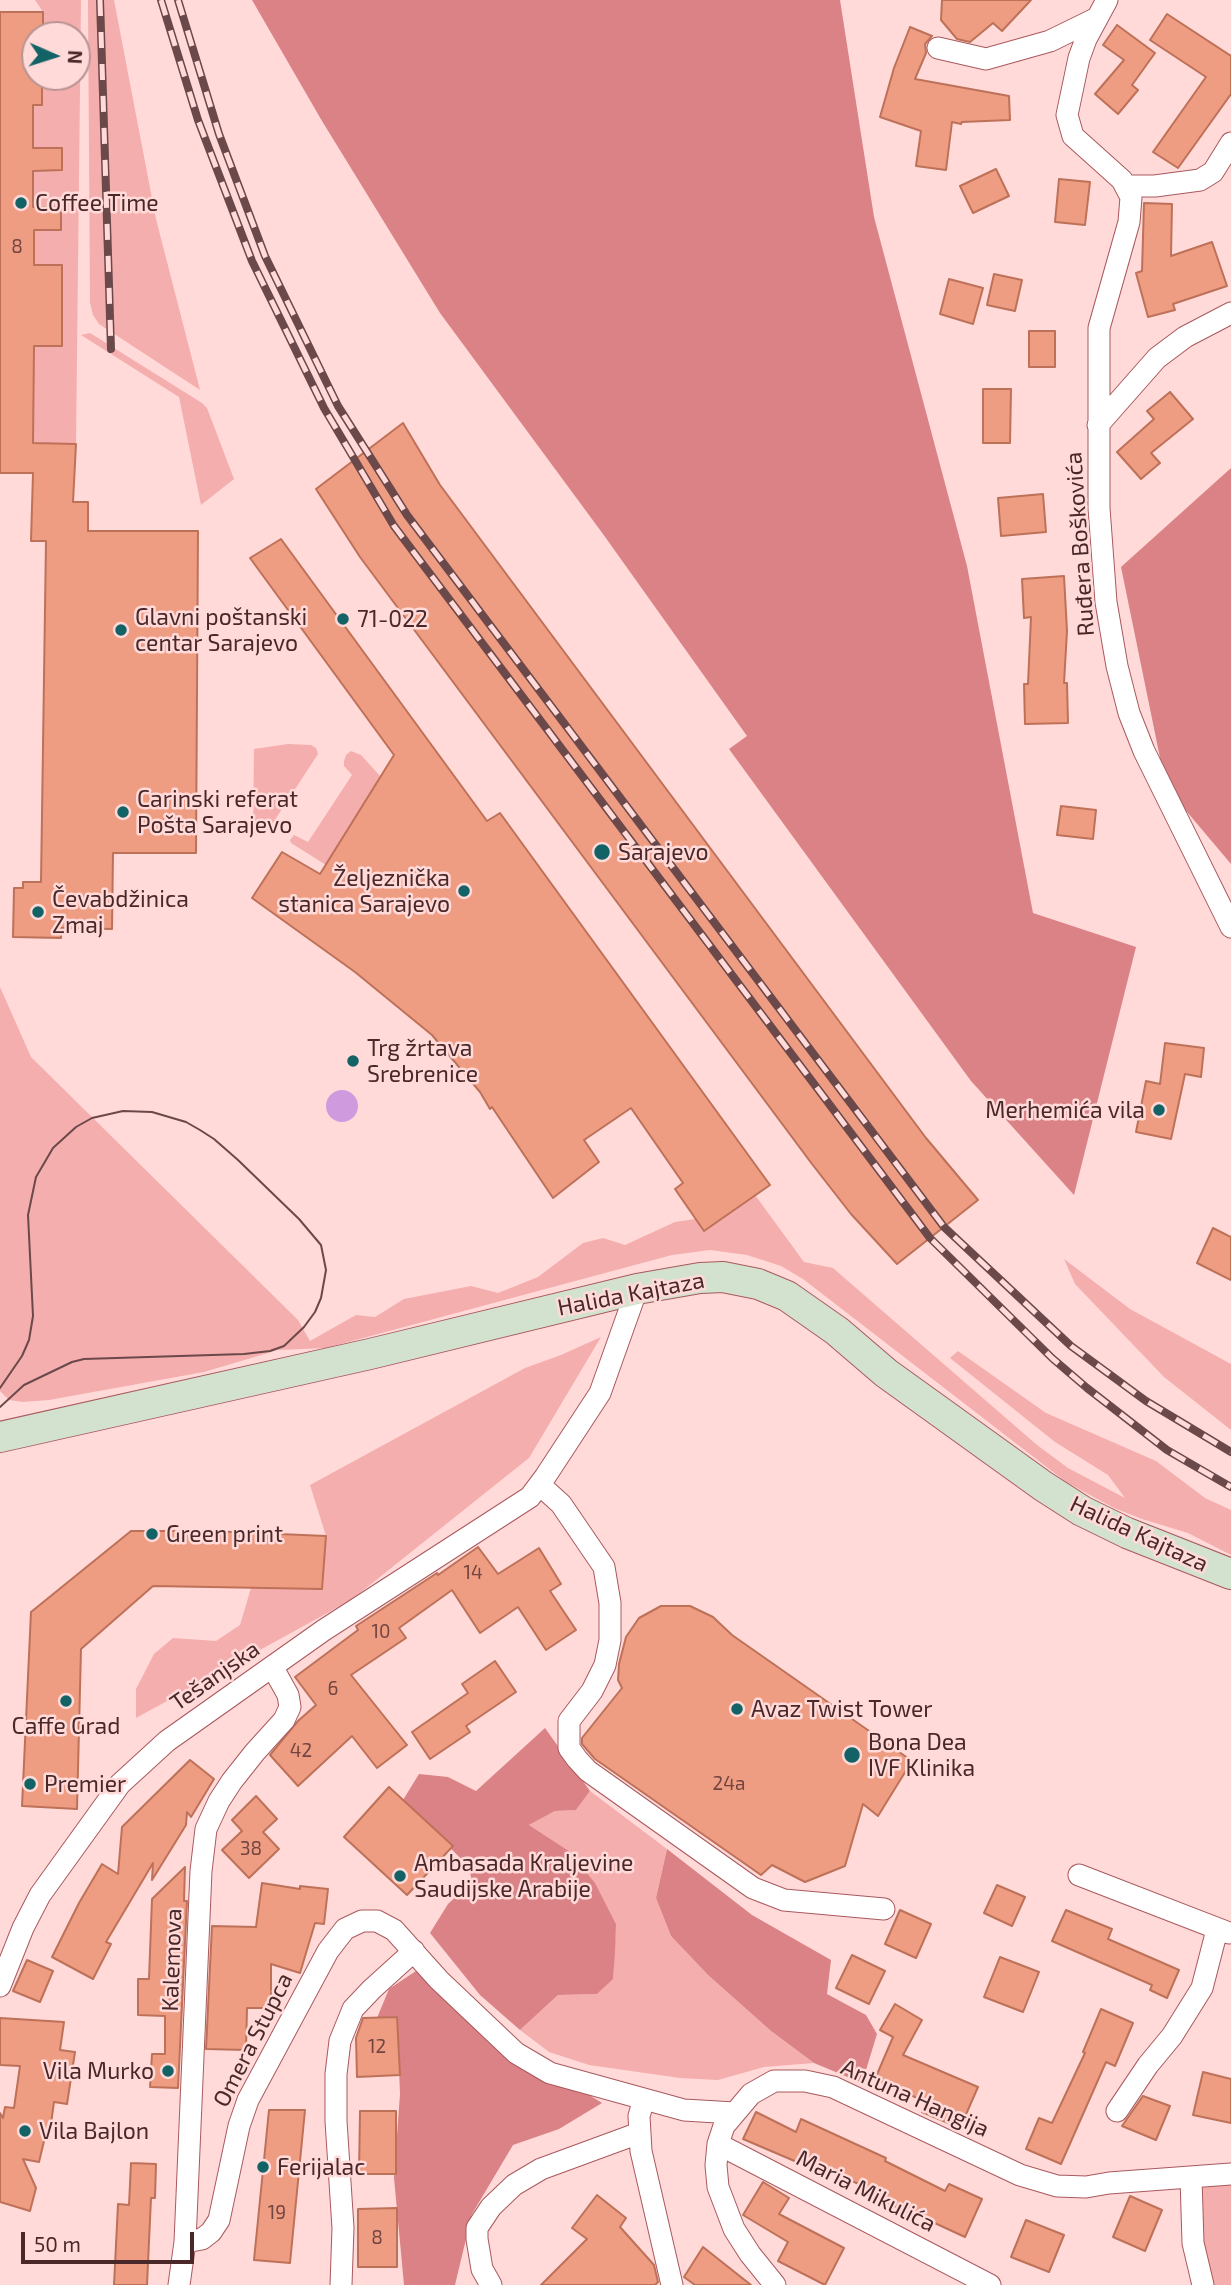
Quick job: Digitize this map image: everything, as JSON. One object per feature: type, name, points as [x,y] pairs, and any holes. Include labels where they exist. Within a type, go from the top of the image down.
[{"type":"main road","name":"Halida Kajtaza","points":[[0,1437],[370,1354],[637,1289],[700,1278],[723,1277],[758,1284],[787,1296],[837,1331],[908,1388],[1072,1505],[1127,1533],[1231,1574]]},
{"type":"street","points":[[1107,0],[1086,39],[1073,82],[1067,115],[1069,126],[1079,143],[1126,186],[1155,186],[1200,180],[1213,172],[1231,144]]},
{"type":"street","points":[[938,48],[986,59],[1050,41],[1096,19]]},
{"type":"street","name":"Ruđera Boškovića","points":[[1126,186],[1131,197],[1131,209],[1099,328],[1099,508],[1106,602],[1117,666],[1129,713],[1144,751],[1231,928]]},
{"type":"street","name":"Ruđera Boškovića","points":[[1098,425],[1157,358],[1185,337],[1231,313]]},
{"type":"street","name":"Tešanjska","points":[[0,1986],[23,1928],[40,1895],[120,1784],[167,1741],[324,1630],[530,1497],[600,1393],[637,1289]]},
{"type":"street","points":[[540,1485],[561,1504],[604,1567],[610,1603],[610,1640],[605,1665],[592,1691],[569,1721],[569,1748],[577,1759],[588,1770],[753,1888],[784,1900],[884,1909]]},
{"type":"street","name":"Kalemova","points":[[179,2285],[185,2242],[201,1871],[206,1829],[232,1781],[284,1720],[290,1707],[288,1695],[272,1668]]},
{"type":"street","points":[[1079,1875],[1224,1932],[1202,1988],[1172,2036],[1148,2065],[1117,2111]]},
{"type":"street","name":"Omera Stupca","points":[[185,2242],[202,2239],[219,2220],[239,2126],[248,2100],[328,1951],[345,1929],[362,1921],[377,1921],[394,1930],[464,2004],[516,2053],[550,2073],[684,2110],[734,2113]]},
{"type":"street","points":[[341,2285],[343,2228],[336,2098],[340,2041],[353,2010],[414,1951]]},
{"type":"street","name":"Antuna Hangija","points":[[775,2285],[734,2229],[718,2187],[718,2144],[724,2126],[751,2094],[774,2081],[805,2081],[833,2087],[1020,2175],[1057,2186],[1086,2188],[1109,2183],[1231,2174]]},
{"type":"street","points":[[644,2099],[639,2116],[639,2133],[649,2192],[672,2285]]},
{"type":"street","points":[[491,2285],[482,2269],[477,2228],[491,2207],[514,2185],[541,2169],[639,2133]]},
{"type":"street","name":"Maria Mikulića","points":[[718,2144],[990,2285]]},
{"type":"street","points":[[1191,2178],[1193,2244],[1203,2285]]},
{"type":"shaded area","points":[[35,0],[81,0],[81,21],[43,21],[43,12]]},
{"type":"shaded area","points":[[88,0],[114,0],[156,219],[200,390],[99,324],[93,315],[90,303],[89,91],[91,91],[91,21],[88,21]]},
{"type":"shaded area","points":[[252,0],[840,0],[874,217],[967,566],[1033,913],[1136,947],[1074,1195],[971,1081],[729,749],[747,736],[603,534],[440,313],[322,121]]},
{"type":"shaded area","points":[[42,91],[80,91],[76,444],[33,443],[34,346],[62,289],[62,265],[34,265],[33,171],[62,170],[62,149],[33,148],[33,105],[42,105]]},
{"type":"shaded area","points":[[90,333],[207,408],[234,479],[201,505],[179,397],[81,335]]},
{"type":"shaded area","points":[[1231,468],[1231,864],[1166,787],[1121,567]]},
{"type":"shaded area","points":[[288,744],[311,745],[316,748],[318,754],[265,835],[253,834],[254,749]]},
{"type":"shaded area","points":[[351,751],[361,755],[381,777],[326,865],[290,840],[294,835],[308,842],[352,775],[344,766],[346,755]]},
{"type":"shaded area","points":[[0,987],[31,1057],[298,1320],[310,1341],[356,1315],[375,1317],[404,1299],[471,1286],[498,1293],[538,1277],[583,1243],[603,1238],[625,1245],[675,1222],[695,1219],[704,1230],[755,1195],[804,1262],[833,1268],[1037,1445],[1068,1468],[1125,1498],[1108,1475],[1055,1442],[950,1358],[958,1351],[1046,1413],[1156,1461],[1205,1498],[1231,1510],[1231,1555],[1188,1533],[1114,1508],[1066,1482],[803,1279],[781,1266],[747,1255],[710,1250],[672,1255],[326,1348],[278,1350],[204,1372],[49,1400],[9,1400],[0,1391]]},
{"type":"shaded area","points":[[342,1090],[353,1095],[358,1106],[353,1117],[342,1122],[331,1117],[326,1106],[331,1095]]},
{"type":"shaded area","points":[[1064,1259],[1130,1309],[1231,1364],[1231,1430],[1164,1377],[1075,1284]]},
{"type":"shaded area","points":[[601,1337],[529,1458],[351,1600],[136,1718],[136,1689],[154,1654],[173,1638],[216,1641],[240,1625],[251,1588],[322,1589],[326,1536],[310,1485],[525,1368]]},
{"type":"shaded area","points":[[545,1728],[590,1791],[576,1810],[555,1811],[529,1825],[569,1851],[595,1883],[616,1924],[613,1979],[597,1994],[558,1995],[520,2030],[480,1995],[430,1933],[448,1904],[472,1882],[469,1867],[403,1800],[419,1774],[448,1777],[476,1791]]},
{"type":"shaded area","points":[[590,1791],[667,1849],[656,1898],[671,1936],[708,1975],[771,2031],[814,2063],[764,2067],[718,2080],[680,2078],[589,2065],[549,2052],[520,2030],[558,1995],[597,1994],[613,1978],[616,1924],[595,1884],[569,1851],[529,1825],[555,1811],[576,1810]]},
{"type":"shaded area","points":[[667,1849],[752,1915],[831,1960],[827,1994],[866,2015],[877,2034],[862,2083],[814,2063],[771,2031],[708,1975],[671,1936],[656,1898]]},
{"type":"shaded area","points":[[416,1971],[475,2024],[602,2103],[559,2129],[513,2145],[472,2214],[455,2285],[404,2285],[394,2178],[400,2094],[397,2017],[377,2018],[389,1989]]},
{"type":"shaded area","points":[[1231,2168],[1231,2285],[1205,2285],[1194,2171]]},
{"type":"building","points":[[942,0],[1031,0],[1002,31],[993,23],[970,42],[957,39],[941,20]]},
{"type":"building","name":"Glavni poštanski centar Sarajevo","points":[[0,12],[43,12],[43,21],[21,21],[21,91],[42,91],[42,105],[33,105],[33,148],[62,148],[62,170],[33,171],[33,207],[61,207],[61,230],[34,230],[34,265],[62,265],[62,346],[34,346],[33,443],[76,444],[73,502],[88,502],[88,531],[198,531],[196,853],[113,853],[112,929],[61,928],[61,938],[13,937],[14,888],[23,888],[23,882],[41,882],[46,541],[31,541],[33,473],[0,473]]},
{"type":"building","points":[[1167,14],[1231,56],[1231,94],[1178,168],[1153,152],[1206,77],[1150,40]]},
{"type":"building","points":[[1117,25],[1155,53],[1132,85],[1138,90],[1118,114],[1095,94],[1124,60],[1103,45]]},
{"type":"building","points":[[910,27],[932,36],[925,44],[926,53],[915,79],[1009,96],[1010,120],[961,124],[952,122],[946,170],[916,166],[921,131],[880,117],[894,68]]},
{"type":"building","points":[[996,169],[1009,196],[973,213],[960,186]]},
{"type":"building","points":[[1059,179],[1090,182],[1085,225],[1055,222]]},
{"type":"building","points":[[1144,203],[1172,204],[1171,256],[1212,242],[1227,286],[1173,304],[1175,310],[1148,317],[1136,273],[1142,271]]},
{"type":"building","points":[[994,274],[1022,280],[1015,311],[987,305]]},
{"type":"building","points":[[949,279],[983,288],[973,324],[940,314]]},
{"type":"building","points":[[1029,331],[1055,331],[1055,367],[1029,367]]},
{"type":"building","points":[[983,389],[1011,389],[1010,443],[983,443]]},
{"type":"building","points":[[1170,392],[1193,419],[1151,453],[1160,463],[1141,479],[1117,452],[1154,419],[1147,411]]},
{"type":"building","points":[[403,423],[440,485],[926,1138],[978,1200],[897,1264],[851,1214],[812,1164],[360,557],[316,489]]},
{"type":"building","points":[[1043,494],[1046,532],[1001,536],[998,498]]},
{"type":"building","name":"Željeznička stanica Sarajevo","points":[[281,539],[487,821],[500,813],[770,1185],[704,1231],[675,1189],[683,1183],[631,1108],[584,1140],[599,1162],[553,1198],[492,1107],[490,1109],[480,1092],[432,1035],[355,972],[252,898],[282,852],[320,874],[394,755],[250,558]]},
{"type":"building","points":[[1064,576],[1067,631],[1064,683],[1067,683],[1068,723],[1025,724],[1024,684],[1028,684],[1031,617],[1024,618],[1022,579]]},
{"type":"building","points":[[1061,806],[1096,810],[1093,839],[1057,835]]},
{"type":"building","points":[[1165,1043],[1204,1048],[1201,1077],[1185,1074],[1171,1139],[1136,1132],[1146,1081],[1160,1084]]},
{"type":"building","points":[[1213,1228],[1231,1237],[1231,1280],[1197,1263]]},
{"type":"building","points":[[131,1531],[326,1536],[322,1589],[153,1586],[81,1649],[77,1809],[22,1806],[31,1612]]},
{"type":"building","points":[[478,1547],[498,1574],[539,1548],[561,1584],[550,1591],[576,1630],[546,1650],[518,1607],[480,1633],[452,1590],[399,1628],[406,1638],[351,1675],[407,1745],[377,1768],[352,1736],[298,1786],[270,1755],[298,1721],[316,1705],[295,1677],[358,1630],[356,1626]]},
{"type":"building","points":[[661,1606],[690,1606],[713,1617],[732,1635],[912,1761],[878,1816],[863,1804],[845,1866],[805,1882],[772,1865],[761,1875],[595,1759],[582,1744],[582,1738],[622,1688],[618,1680],[619,1664],[626,1637],[639,1618]]},
{"type":"building","points":[[495,1661],[516,1692],[466,1726],[470,1732],[430,1759],[412,1732],[468,1693],[462,1684]]},
{"type":"building","points":[[190,1760],[214,1779],[191,1817],[187,1812],[186,1825],[152,1880],[153,1863],[106,1942],[111,1944],[93,1979],[52,1957],[102,1864],[118,1874],[122,1827]]},
{"type":"building","points":[[389,1787],[453,1846],[407,1895],[344,1837]]},
{"type":"building","points":[[256,1796],[277,1819],[263,1832],[279,1849],[249,1878],[222,1850],[242,1831],[232,1820]]},
{"type":"building","points":[[185,1867],[184,1901],[187,1901],[178,2088],[150,2087],[152,2054],[165,2054],[165,2016],[138,2015],[138,1979],[149,1979],[152,1899]]},
{"type":"building","points":[[262,1883],[300,1889],[300,1886],[328,1889],[324,1924],[315,1923],[300,1973],[271,1964],[271,2008],[247,2008],[246,2050],[206,2049],[212,1926],[256,1927]]},
{"type":"building","points":[[997,1885],[1025,1897],[1012,1926],[984,1913]]},
{"type":"building","points":[[900,1910],[931,1924],[916,1958],[885,1944]]},
{"type":"building","points":[[1066,1910],[1112,1929],[1108,1939],[1179,1970],[1167,1998],[1150,1990],[1152,1985],[1052,1941]]},
{"type":"building","points":[[852,1955],[885,1971],[869,2004],[836,1988]]},
{"type":"building","points":[[1000,1957],[1039,1972],[1023,2012],[984,1997]]},
{"type":"building","points":[[27,1960],[53,1971],[40,2002],[13,1991]]},
{"type":"building","points":[[895,2004],[922,2020],[903,2055],[978,2087],[960,2128],[922,2112],[926,2102],[875,2079],[893,2037],[880,2030]]},
{"type":"building","points":[[1101,2009],[1133,2023],[1115,2066],[1106,2062],[1061,2164],[1026,2149],[1039,2118],[1052,2123],[1085,2053],[1083,2052]]},
{"type":"building","points":[[397,2017],[400,2075],[357,2077],[356,2038],[363,2018]]},
{"type":"building","points":[[0,2018],[64,2022],[60,2050],[75,2052],[67,2104],[54,2102],[49,2138],[45,2137],[39,2162],[23,2159],[36,2188],[30,2211],[0,2202],[0,2113],[3,2118],[5,2107],[14,2108],[20,2066],[0,2065]]},
{"type":"building","points":[[1203,2072],[1231,2079],[1231,2123],[1193,2115]]},
{"type":"building","points":[[1143,2096],[1170,2106],[1156,2140],[1122,2126]]},
{"type":"building","points":[[269,2110],[305,2110],[290,2263],[254,2260]]},
{"type":"building","points":[[360,2111],[396,2111],[396,2174],[359,2174]]},
{"type":"building","points":[[756,2112],[796,2132],[801,2119],[886,2158],[885,2161],[945,2191],[949,2184],[982,2199],[965,2237],[913,2213],[912,2215],[886,2202],[888,2197],[827,2170],[825,2174],[743,2139]]},
{"type":"building","points":[[131,2163],[156,2164],[155,2198],[151,2198],[147,2285],[114,2285],[118,2204],[129,2205]]},
{"type":"building","points":[[763,2182],[789,2198],[779,2214],[844,2248],[825,2285],[778,2261],[788,2242],[743,2215]]},
{"type":"building","points":[[597,2195],[626,2218],[620,2227],[654,2265],[658,2282],[655,2285],[541,2285],[587,2239],[572,2228]]},
{"type":"building","points":[[1130,2196],[1162,2210],[1145,2251],[1113,2237]]},
{"type":"building","points":[[397,2208],[397,2267],[358,2267],[358,2209]]},
{"type":"building","points":[[1026,2220],[1064,2235],[1049,2272],[1011,2257]]},
{"type":"building","points":[[703,2247],[751,2285],[695,2285],[684,2277]]},
{"type":"tram line","points":[[0,1388],[22,1356],[29,1340],[33,1316],[28,1215],[36,1177],[53,1148],[76,1127],[92,1118],[123,1111],[152,1112],[186,1122],[214,1139],[238,1160],[299,1219],[321,1245],[326,1270],[321,1298],[304,1327],[284,1346],[270,1351],[244,1354],[84,1359],[24,1385],[0,1407]]},
{"type":"railway","points":[[100,0],[111,349]]},
{"type":"railway","points":[[161,0],[198,120],[252,261],[324,408],[394,526],[930,1238],[1052,1358],[1087,1388],[1167,1450],[1231,1487]]},
{"type":"railway","points":[[178,0],[219,134],[265,256],[338,406],[407,515],[944,1227],[1071,1346],[1146,1401],[1231,1452]]},
{"type":"place","name":"Coffee Time","points":[[21,203]]},
{"type":"place","name":"71-022","points":[[343,619]]},
{"type":"place","name":"Glavni poštanski centar Sarajevo","points":[[121,630]]},
{"type":"place","name":"Carinski referat Pošta Sarajevo","points":[[123,812]]},
{"type":"place","name":"Sarajevo","points":[[602,852]]},
{"type":"place","name":"Željeznička stanica Sarajevo","points":[[464,891]]},
{"type":"place","name":"Čevabdžinica Zmaj","points":[[38,912]]},
{"type":"place","name":"Trg žrtava Srebrenice","points":[[353,1061]]},
{"type":"place","name":"Merhemića vila","points":[[1159,1110]]},
{"type":"place","name":"Green print","points":[[152,1534]]},
{"type":"place","name":"Caffe Grad","points":[[66,1701]]},
{"type":"place","name":"Avaz Twist Tower","points":[[737,1709]]},
{"type":"place","name":"Bona Dea IVF Klinika","points":[[852,1755]]},
{"type":"place","name":"Premier","points":[[30,1784]]},
{"type":"place","name":"Ambasada Kraljevine Saudijske Arabije","points":[[400,1876]]},
{"type":"place","name":"Vila Murko","points":[[168,2071]]},
{"type":"place","name":"Vila Bajlon","points":[[25,2131]]},
{"type":"place","name":"Ferijalac","points":[[263,2167]]}]
